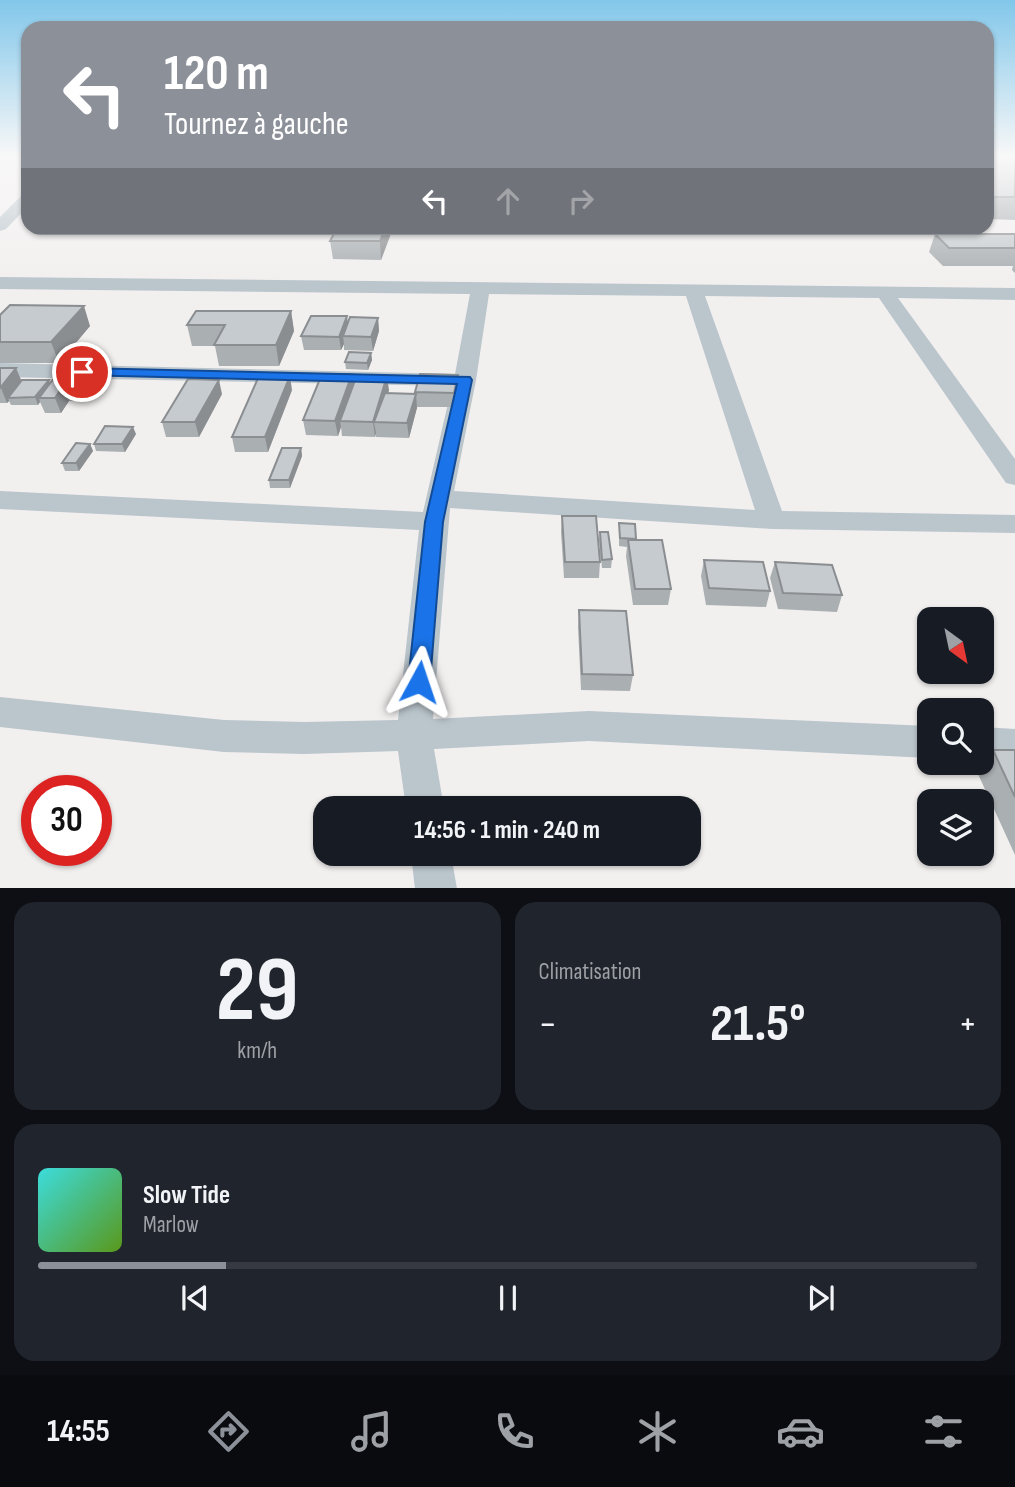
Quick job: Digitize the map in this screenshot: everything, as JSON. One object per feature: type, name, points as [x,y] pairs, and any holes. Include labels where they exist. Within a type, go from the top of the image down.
[{"type":"street","points":[[0,226],[21,204]]},
{"type":"street","points":[[0,283],[1015,294]]},
{"type":"street","points":[[423,796],[414,735],[437,510],[465,380],[480,289]]},
{"type":"street","points":[[693,290],[772,520]]},
{"type":"street","points":[[884,292],[1015,477]]},
{"type":"street","points":[[0,370],[465,380]]},
{"type":"street","points":[[0,500],[1015,524]]},
{"type":"street","points":[[0,712],[224,736],[304,738],[414,735],[589,726],[917,740]]},
{"type":"street","points":[[994,744],[1015,745]]},
{"type":"street","points":[[433,866],[436,888]]},
{"type":"building","points":[[1015,234],[1015,248],[949,248],[936,235]]},
{"type":"building","points":[[333,235],[382,235],[380,241],[330,241]]},
{"type":"building","points":[[10,305],[84,306],[51,342],[0,342],[0,315]]},
{"type":"building","points":[[196,311],[291,311],[276,345],[214,345],[225,325],[187,325]]},
{"type":"building","points":[[311,316],[347,316],[339,337],[301,336]]},
{"type":"building","points":[[350,317],[378,318],[371,337],[343,336]]},
{"type":"building","points":[[349,352],[371,353],[367,363],[345,362]]},
{"type":"building","points":[[0,368],[16,368],[0,388]]},
{"type":"building","points":[[60,370],[86,370],[75,386],[63,386],[55,398],[39,398]]},
{"type":"building","points":[[322,374],[352,374],[335,421],[303,420]]},
{"type":"building","points":[[420,374],[458,375],[454,393],[415,392]]},
{"type":"building","points":[[357,375],[387,376],[373,422],[340,421]]},
{"type":"building","points":[[259,376],[290,376],[265,437],[232,437]]},
{"type":"building","points":[[188,379],[219,380],[195,422],[162,422]]},
{"type":"building","points":[[22,380],[49,380],[35,397],[8,398]]},
{"type":"building","points":[[385,393],[416,394],[407,423],[374,422]]},
{"type":"building","points":[[105,426],[133,427],[122,444],[94,444]]},
{"type":"building","points":[[76,443],[90,444],[76,463],[62,463]]},
{"type":"building","points":[[282,448],[301,448],[289,480],[269,480]]},
{"type":"building","points":[[562,516],[596,516],[600,562],[565,562]]},
{"type":"building","points":[[619,523],[635,524],[636,539],[620,538]]},
{"type":"building","points":[[600,532],[608,532],[612,559],[602,560]]},
{"type":"building","points":[[628,540],[662,540],[671,589],[635,589]]},
{"type":"building","points":[[704,560],[763,562],[770,591],[709,588]]},
{"type":"building","points":[[775,562],[832,565],[842,595],[783,593]]},
{"type":"building","points":[[579,610],[626,611],[633,675],[582,674]]},
{"type":"building","points":[[994,750],[1015,750],[1015,797],[994,752]]},
{"type":"route","points":[[82,372],[465,380],[434,522],[419,682]]}]
